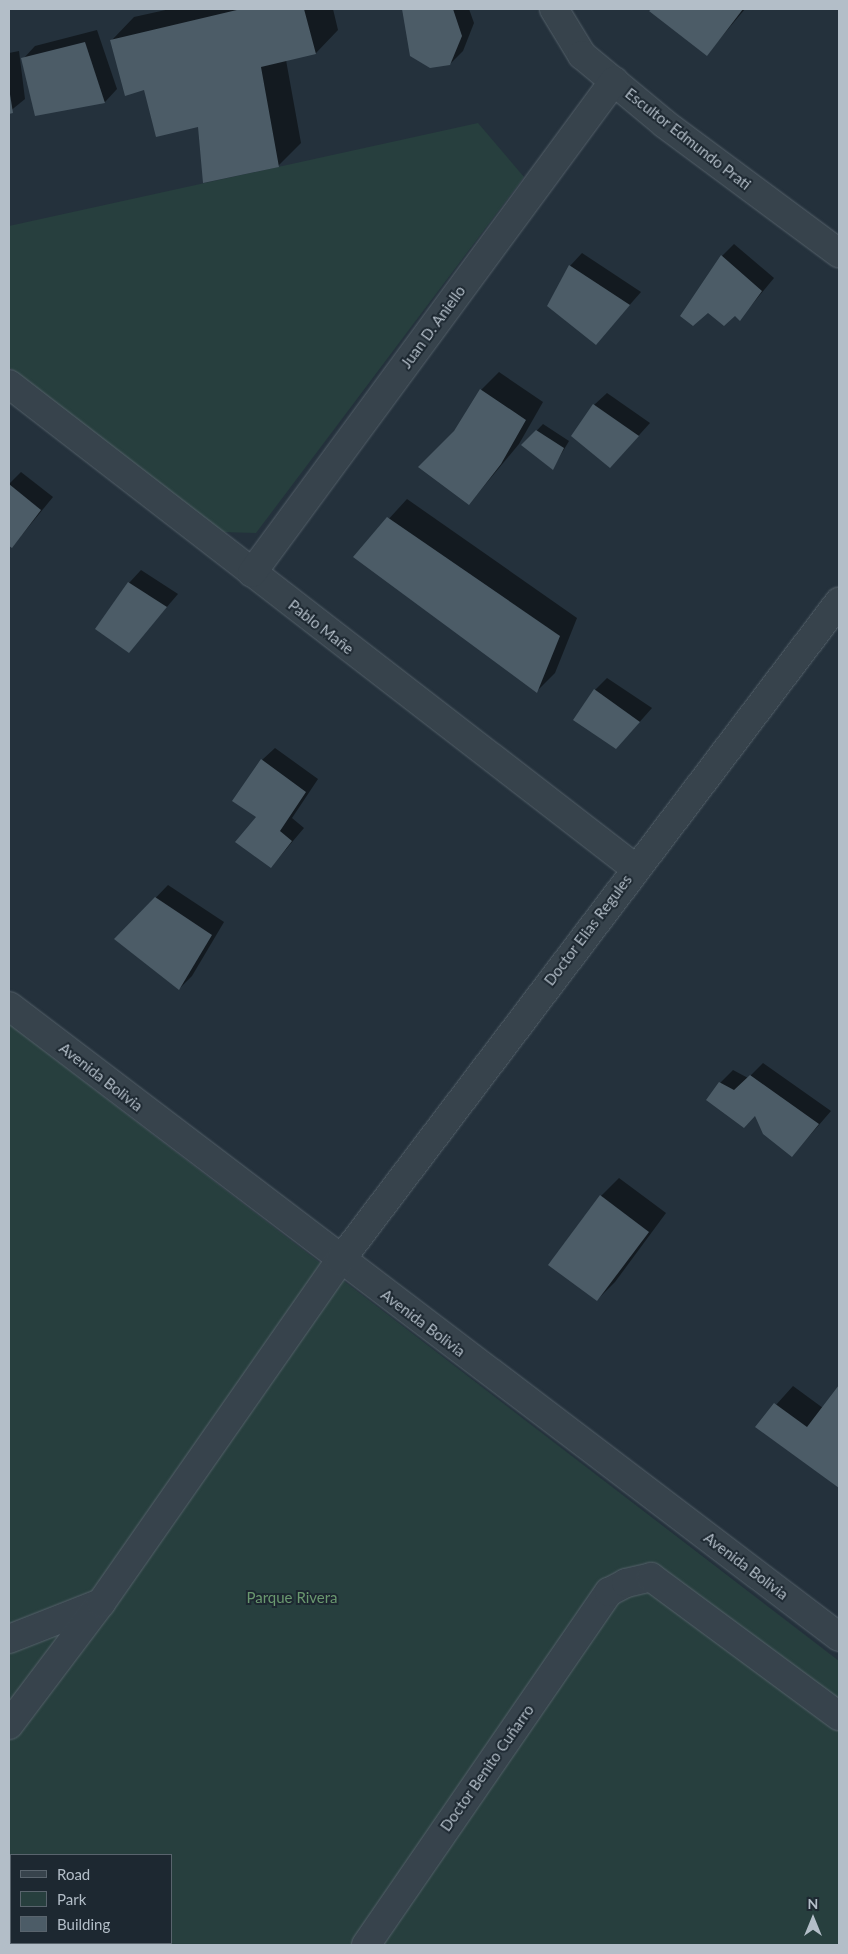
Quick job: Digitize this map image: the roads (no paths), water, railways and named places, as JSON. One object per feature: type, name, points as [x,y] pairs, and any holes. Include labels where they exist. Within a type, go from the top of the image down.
[{"type":"street","name":"Escultor Edmundo Prati","points":[[554,9],[582,55],[665,124],[839,253]]},
{"type":"street","name":"Juan D. Aniello","points":[[252,573],[614,81]]},
{"type":"street","name":"Pablo Mañe","points":[[9,384],[635,868]]},
{"type":"street","name":"Doctor Elias Regules","points":[[9,1725],[101,1603],[340,1261],[635,868],[839,602]]},
{"type":"street","name":"Avenida Bolivia","points":[[9,1006],[340,1261],[839,1637]]},
{"type":"street","name":"Doctor Benito Cuñarro","points":[[366,1945],[609,1592],[638,1578],[651,1577],[839,1716]]},
{"type":"street","points":[[9,1639],[101,1603]]},
{"type":"park label","name":"Parque Rivera","points":[[292,1598]]}]
